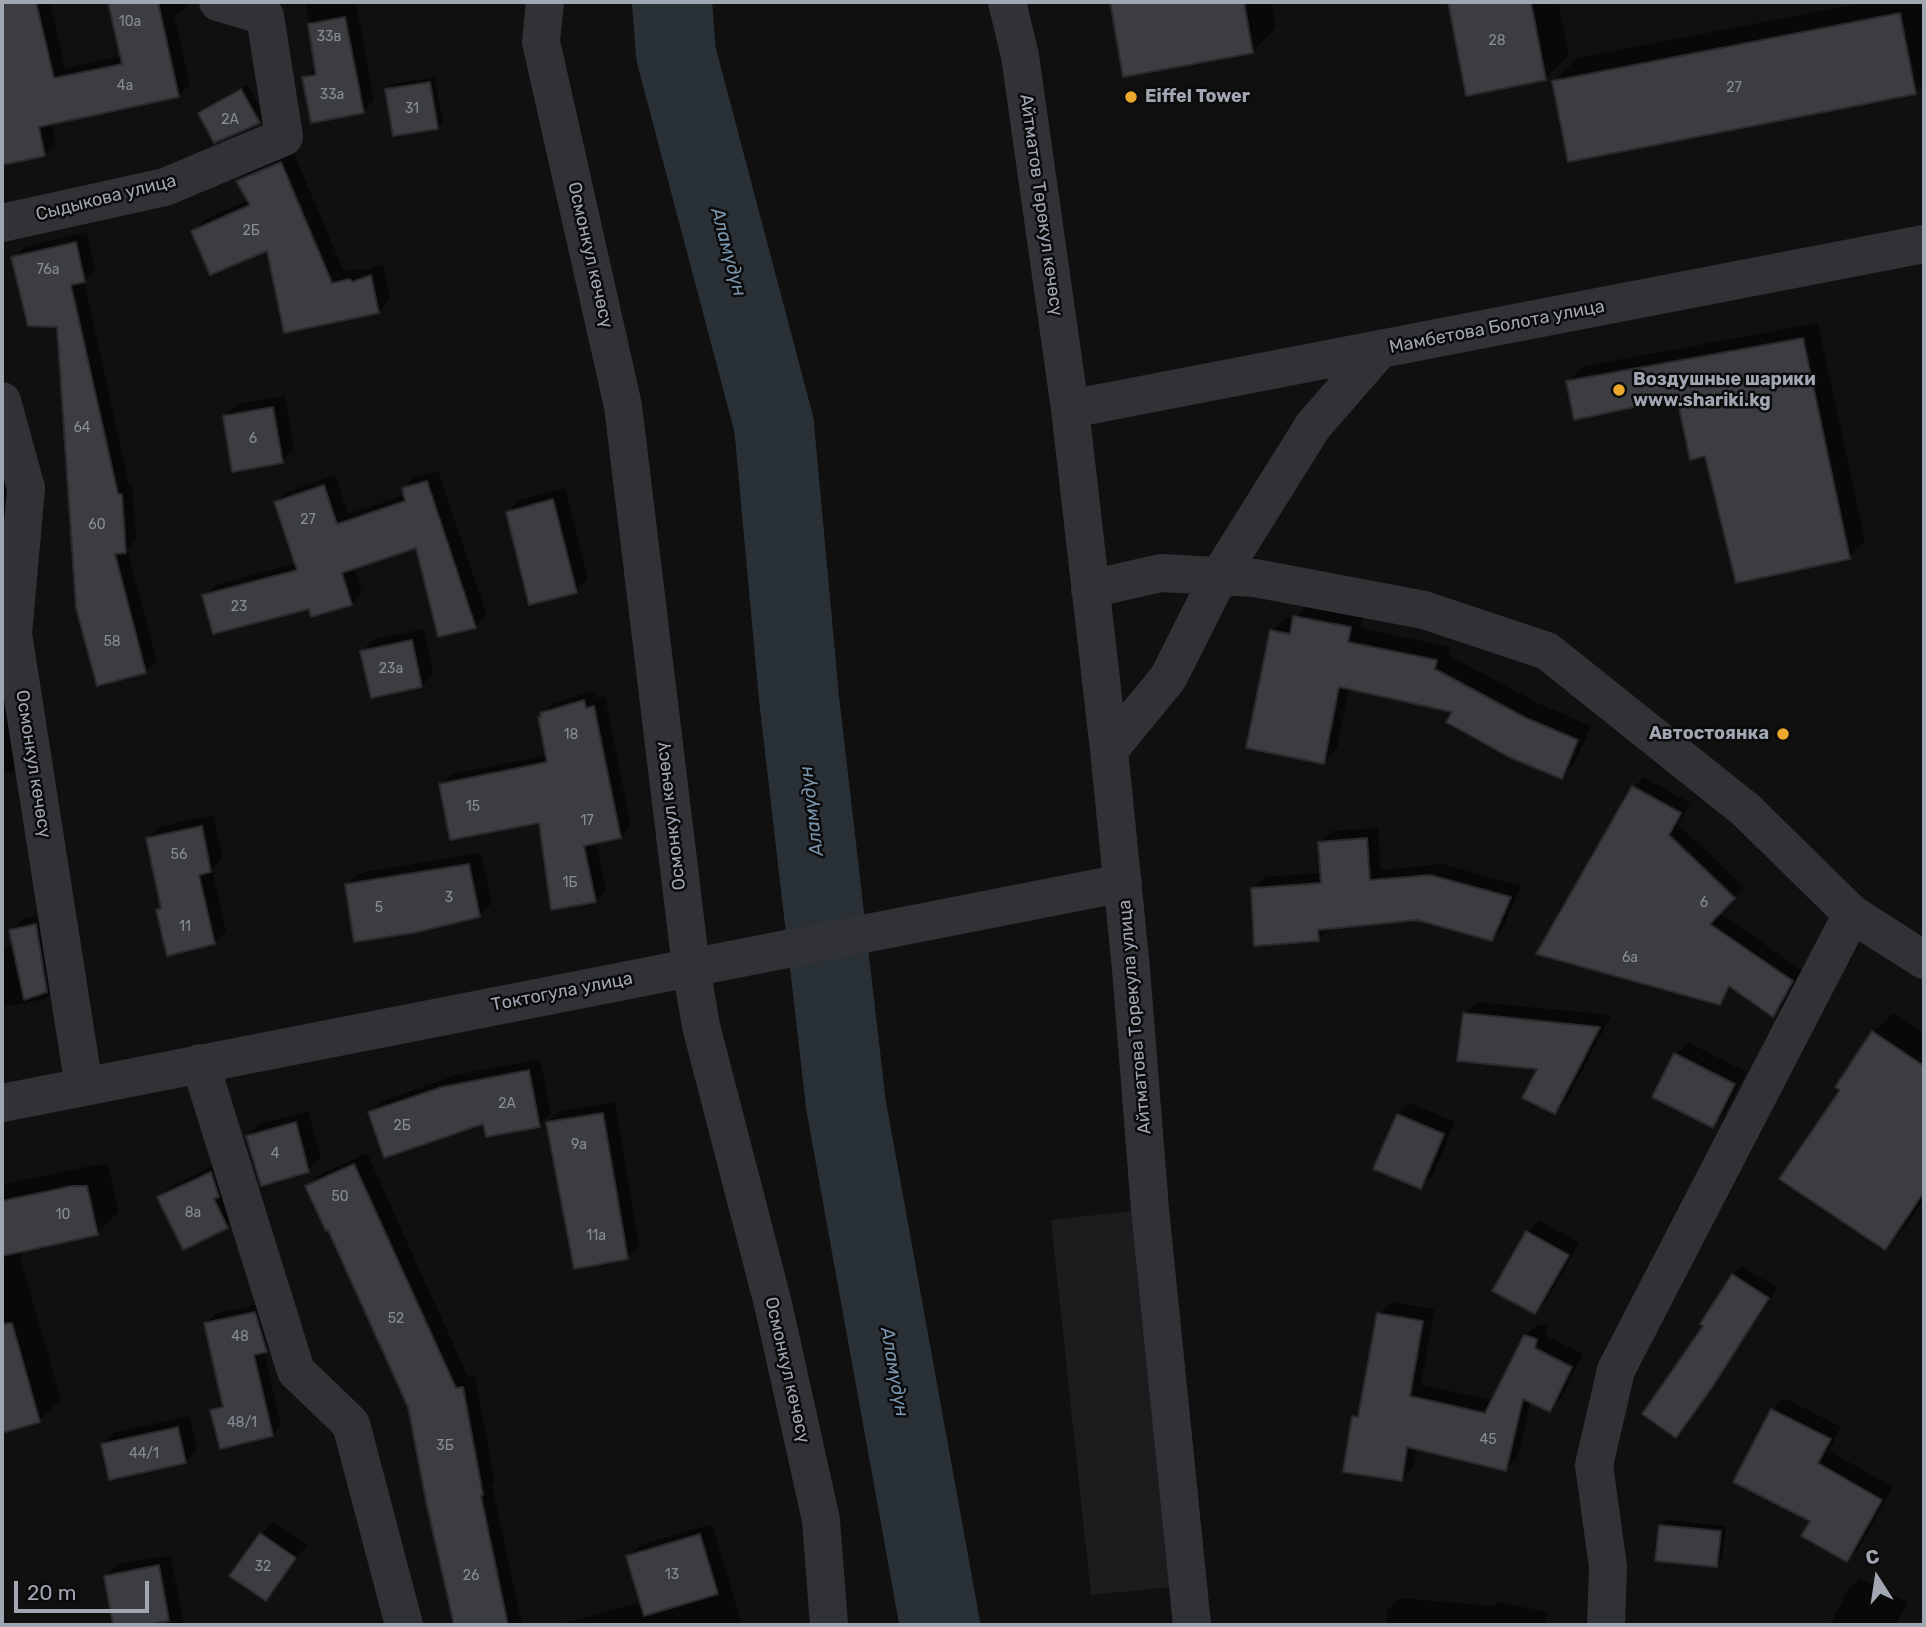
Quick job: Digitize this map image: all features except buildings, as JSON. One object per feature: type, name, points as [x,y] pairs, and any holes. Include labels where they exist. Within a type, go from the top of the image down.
[{"type":"street","name":"Сыдыкова улица","points":[[2,223],[165,187],[284,137],[265,16],[218,2]]},
{"type":"street","name":"Осмонкул көчөсү","points":[[545,2],[541,42],[623,406],[699,966],[701,1026],[773,1304],[821,1520],[829,1625]]},
{"type":"street","name":"Айтматов Төрөкул көчөсү","points":[[1007,2],[1020,57],[1069,409]]},
{"type":"street","name":"Мамбетова Болота улица","points":[[1069,409],[1924,244]]},
{"type":"street","points":[[1109,750],[1167,678],[1220,575],[1313,426],[1380,349]]},
{"type":"street","name":"Осмонкул көчөсү","points":[[2,401],[26,488],[13,634],[84,1087]]},
{"type":"street","name":"Айтматова Торекула улица","points":[[1069,409],[1123,883],[1150,1209],[1192,1625]]},
{"type":"street","points":[[1090,589],[1161,573],[1255,578],[1424,610],[1547,651],[1746,810],[1852,914],[1924,960]]},
{"type":"street","name":"Токтогула улица","points":[[2,1103],[1123,883]]},
{"type":"street","points":[[1606,1625],[1608,1567],[1594,1465],[1616,1370],[1852,914]]},
{"type":"street","points":[[200,1063],[296,1371],[351,1424],[404,1625]]},
{"type":"shaded area","points":[[1150,1209],[1190,1585],[1091,1595],[1051,1220]]},
{"type":"waterway","name":"Аламүдүн","points":[[672,2],[676,54],[774,425],[799,698],[846,1105],[940,1625]]},
{"type":"place","name":"Eiffel Tower","points":[[1131,97]]},
{"type":"place","name":"Воздушные шарики www.shariki.kg","points":[[1619,390]]},
{"type":"place","name":"Автостоянка","points":[[1783,734]]}]
